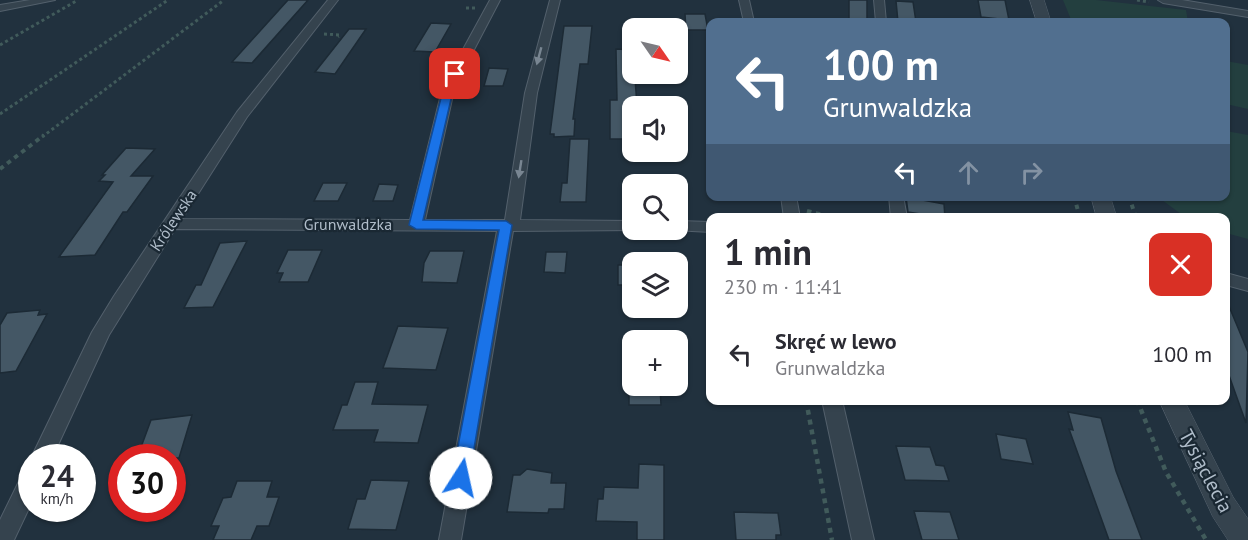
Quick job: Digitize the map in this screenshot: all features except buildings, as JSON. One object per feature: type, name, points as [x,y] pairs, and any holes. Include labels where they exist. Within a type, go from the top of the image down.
[{"type":"street","points":[[0,8],[50,0]]},
{"type":"street","name":"Królewska","points":[[48,444],[101,332],[170,224],[259,91],[333,0]]},
{"type":"street","points":[[416,225],[449,86],[495,0]]},
{"type":"street","points":[[450,540],[536,69],[555,0]]},
{"type":"street","points":[[744,0],[748,18]]},
{"type":"street","points":[[879,0],[880,18]]},
{"type":"street","points":[[1037,0],[1043,18]]},
{"type":"street","points":[[1163,0],[1248,14]]},
{"type":"street","name":"Grunwaldzka","points":[[170,224],[622,226]]},
{"type":"street","points":[[688,226],[706,227]]},
{"type":"street","points":[[1230,280],[1248,285]]},
{"type":"street","points":[[833,405],[863,540]]},
{"type":"street","name":"Tysiąclecia","points":[[1173,405],[1223,507],[1245,540]]},
{"type":"street","points":[[2,540],[18,507]]},
{"type":"path","points":[[0,45],[78,0]]},
{"type":"path","points":[[0,114],[168,0]]},
{"type":"path","points":[[0,169],[50,129],[224,0]]},
{"type":"path","points":[[318,34],[340,35],[338,37]]},
{"type":"path","points":[[807,405],[832,540]]},
{"type":"path","points":[[1139,405],[1166,472],[1206,540]]},
{"type":"green space","points":[[1063,0],[1096,0],[1186,10],[1187,18],[1070,18]]},
{"type":"green space","points":[[1230,62],[1248,65],[1248,109],[1230,105]]},
{"type":"green space","points":[[1230,132],[1248,135],[1248,239],[1230,234],[1230,213],[1180,213],[1163,201],[1230,201]]},
{"type":"route","points":[[455,74],[449,86],[416,225],[506,225],[461,478]]}]
